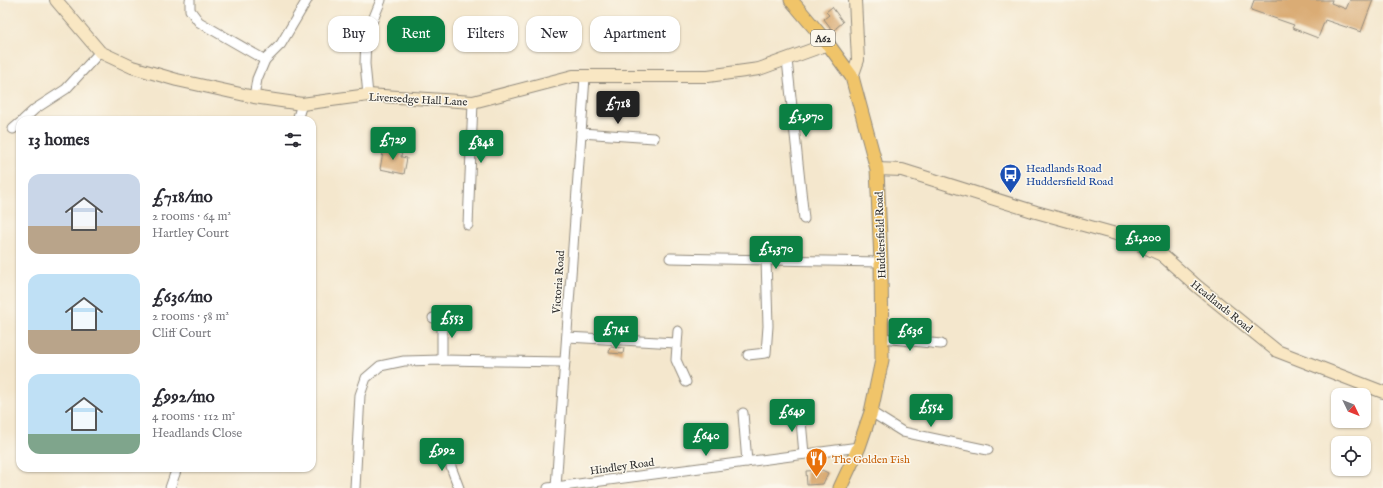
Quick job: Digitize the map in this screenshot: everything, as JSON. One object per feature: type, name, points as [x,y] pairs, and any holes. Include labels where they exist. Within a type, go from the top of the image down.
[{"type":"main road","name":"Huddersfield Road","points":[[791,0],[828,44],[852,77],[877,169],[881,262],[882,360],[871,412],[859,447],[840,488]]},
{"type":"street","name":"Liversedge Hall Lane","points":[[56,0],[100,52],[132,67],[177,80],[254,97],[302,104],[368,95],[473,102],[573,76],[708,76],[759,69],[828,44]]},
{"type":"street","points":[[190,0],[190,10],[199,22],[265,60]]},
{"type":"street","points":[[254,97],[257,79],[265,60],[282,44],[307,0]]},
{"type":"street","points":[[368,95],[364,64],[366,37],[381,0]]},
{"type":"street","points":[[852,77],[858,60],[855,0]]},
{"type":"street","points":[[28,116],[66,89],[100,52]]},
{"type":"street","points":[[787,60],[804,219]]},
{"type":"street","name":"Victoria Road","points":[[552,488],[565,362],[585,77]]},
{"type":"street","points":[[468,225],[473,102]]},
{"type":"street","points":[[298,116],[302,104]]},
{"type":"street","points":[[581,133],[654,138]]},
{"type":"street","name":"Headlands Road","points":[[877,169],[902,170],[1036,212],[1116,234],[1162,254],[1198,287],[1277,351],[1383,392]]},
{"type":"street","points":[[670,258],[881,262]]},
{"type":"street","points":[[748,355],[766,353],[768,326],[766,259]]},
{"type":"street","points":[[442,318],[442,360]]},
{"type":"street","points":[[678,331],[676,360],[686,382]]},
{"type":"street","points":[[567,337],[676,343]]},
{"type":"street","points":[[882,338],[940,344]]},
{"type":"street","points":[[355,488],[360,395],[366,378],[380,366],[404,361],[442,360],[565,362]]},
{"type":"street","points":[[800,410],[804,454]]},
{"type":"street","points":[[871,412],[903,432],[988,450]]},
{"type":"street","points":[[743,413],[747,462]]},
{"type":"street","name":"Hindley Road","points":[[552,488],[859,447]]},
{"type":"street","points":[[451,452],[451,467],[459,488]]},
{"type":"street","points":[[170,488],[176,472]]},
{"type":"building","points":[[1254,0],[1332,0],[1331,3],[1346,9],[1350,0],[1373,0],[1361,32],[1325,20],[1318,38],[1292,28],[1294,25],[1251,10]]},
{"type":"building","points":[[832,7],[843,22],[836,28],[835,32],[830,32],[830,27],[824,19],[829,15],[826,12]]},
{"type":"building","points":[[384,147],[402,150],[401,157],[407,158],[404,174],[380,169]]},
{"type":"building","points":[[610,347],[624,348],[623,354],[609,353]]},
{"type":"building","name":"The Golden Fish","points":[[822,470],[828,473],[823,484],[807,485],[806,471]]},
{"type":"place","name":"Headlands Road Huddersfield Road","points":[[1010,194]]},
{"type":"place","name":"The Golden Fish","points":[[816,478]]}]
